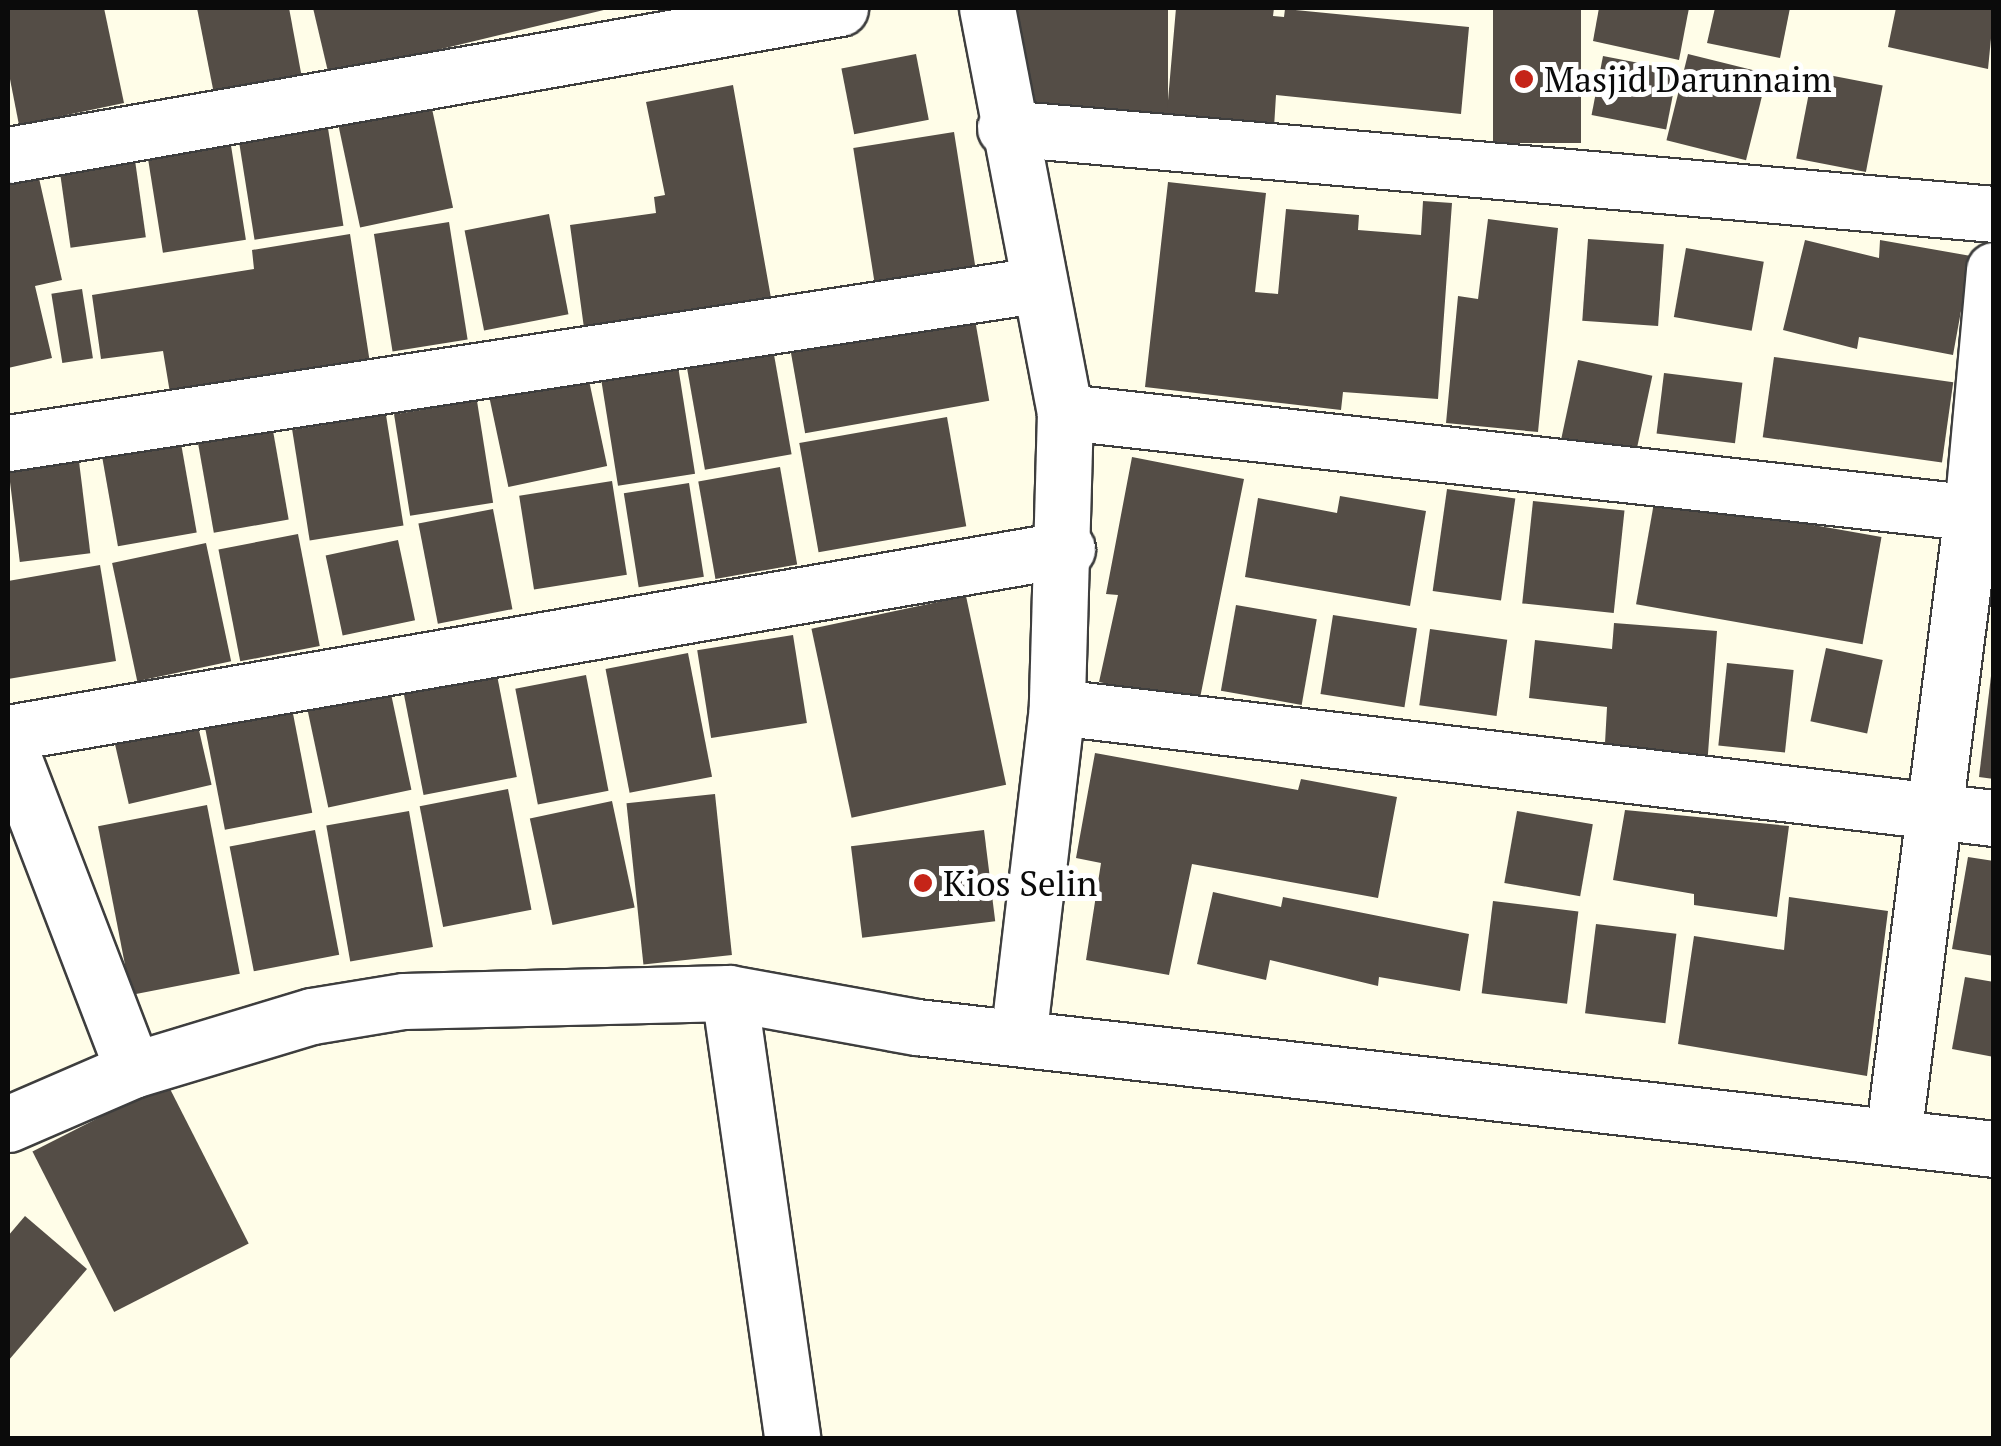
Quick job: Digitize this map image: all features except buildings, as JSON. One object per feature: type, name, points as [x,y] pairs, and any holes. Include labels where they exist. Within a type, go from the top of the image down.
[{"type":"street","points":[[8,155],[840,8]]},
{"type":"street","points":[[986,8],[1005,128],[1065,412],[1067,550],[1057,707],[1018,1037]]},
{"type":"street","points":[[1005,128],[1994,214]]},
{"type":"street","points":[[1893,1137],[1930,810],[1982,514],[1994,270]]},
{"type":"street","points":[[8,444],[1036,285]]},
{"type":"street","points":[[1065,412],[1982,514]]},
{"type":"street","points":[[8,733],[1067,550]]},
{"type":"street","points":[[1057,707],[1994,818]]},
{"type":"street","points":[[8,744],[133,1070]]},
{"type":"street","points":[[729,992],[792,1438]]},
{"type":"street","points":[[8,1124],[133,1070],[312,1016],[404,1001],[729,992],[1018,1037],[1994,1149]]},
{"type":"place","name":"Masjid Darunnaim","points":[[1524,79]]},
{"type":"place","name":"Kios Selin","points":[[923,883]]}]
